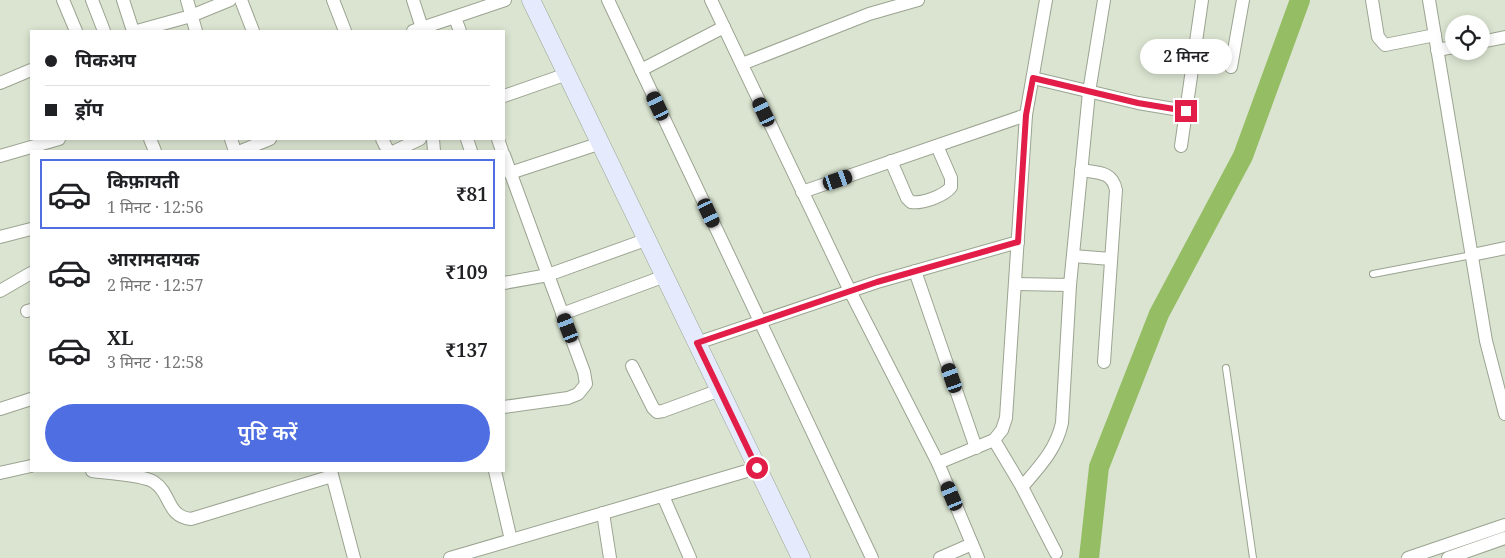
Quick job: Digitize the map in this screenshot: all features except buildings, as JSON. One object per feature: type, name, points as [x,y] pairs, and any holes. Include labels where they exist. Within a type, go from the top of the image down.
[{"type":"main road","points":[[531,0],[801,558]]},
{"type":"street","points":[[64,0],[76,30]]},
{"type":"street","points":[[92,0],[104,30]]},
{"type":"street","points":[[123,0],[135,30]]},
{"type":"street","points":[[186,0],[196,30]]},
{"type":"street","points":[[139,30],[191,16],[230,0]]},
{"type":"street","points":[[241,0],[253,30]]},
{"type":"street","points":[[333,0],[345,30]]},
{"type":"street","points":[[413,0],[417,30],[505,0]]},
{"type":"street","points":[[608,0],[872,558]]},
{"type":"street","points":[[711,0],[850,291],[938,463],[978,558]]},
{"type":"street","points":[[742,64],[869,14],[918,0]]},
{"type":"street","points":[[938,463],[994,440],[1002,430],[1006,418],[1026,115],[1046,0]]},
{"type":"street","points":[[1022,487],[1051,453],[1060,434],[1062,424],[1070,285],[1089,92],[1104,0]]},
{"type":"street","points":[[1181,146],[1202,0]]},
{"type":"street","points":[[1231,66],[1244,0]]},
{"type":"street","points":[[1372,0],[1378,37],[1385,45],[1435,35]]},
{"type":"street","points":[[1429,0],[1486,341],[1505,414]]},
{"type":"street","points":[[455,18],[460,30]]},
{"type":"street","points":[[641,70],[724,27]]},
{"type":"street","points":[[1490,40],[1505,37]]},
{"type":"street","points":[[1437,50],[1445,49]]},
{"type":"street","points":[[0,83],[30,70]]},
{"type":"street","points":[[505,96],[567,74]]},
{"type":"street","points":[[1033,78],[1089,92],[1186,111]]},
{"type":"street","points":[[802,192],[1026,115]]},
{"type":"street","points":[[0,156],[56,140]]},
{"type":"street","points":[[244,150],[268,140]]},
{"type":"street","points":[[397,150],[418,140]]},
{"type":"street","points":[[510,172],[601,143]]},
{"type":"street","points":[[891,161],[907,198],[911,202],[918,203],[945,193],[951,187],[951,178],[937,146]]},
{"type":"street","points":[[505,158],[584,372],[586,384],[582,390],[568,398],[505,407]]},
{"type":"street","points":[[1082,170],[1107,174],[1115,184],[1116,190],[1104,362]]},
{"type":"street","points":[[0,237],[30,229]]},
{"type":"street","points":[[505,283],[548,275],[648,239]]},
{"type":"street","points":[[697,343],[850,291],[1018,242]]},
{"type":"street","points":[[1472,255],[1505,248]]},
{"type":"street","points":[[1073,256],[1111,259]]},
{"type":"street","points":[[915,271],[976,448]]},
{"type":"street","points":[[0,291],[30,274]]},
{"type":"street","points":[[562,314],[665,276]]},
{"type":"street","points":[[1016,284],[1070,285]]},
{"type":"street","points":[[632,366],[653,408],[657,412],[720,390]]},
{"type":"street","points":[[0,409],[30,399]]},
{"type":"street","points":[[994,440],[1022,487],[1056,553]]},
{"type":"street","points":[[0,473],[30,466]]},
{"type":"street","points":[[450,558],[757,468]]},
{"type":"street","points":[[105,472],[130,474],[153,480],[162,488],[175,513],[182,518],[191,520],[332,474],[354,558]]},
{"type":"street","points":[[495,472],[511,540]]},
{"type":"street","points":[[663,496],[690,558]]},
{"type":"street","points":[[603,513],[610,558]]},
{"type":"street","points":[[1408,558],[1505,525]]},
{"type":"street","points":[[1448,558],[1505,538]]},
{"type":"street","points":[[949,556],[972,544]]},
{"type":"lane","points":[[1373,274],[1472,255]]},
{"type":"lane","points":[[1226,368],[1253,558]]},
{"type":"waterway","points":[[1089,558],[1099,467],[1159,314],[1243,156],[1300,0]]},
{"type":"route","points":[[757,468],[697,343],[877,282],[1018,242],[1026,115],[1033,78],[1138,103],[1186,111]]}]
